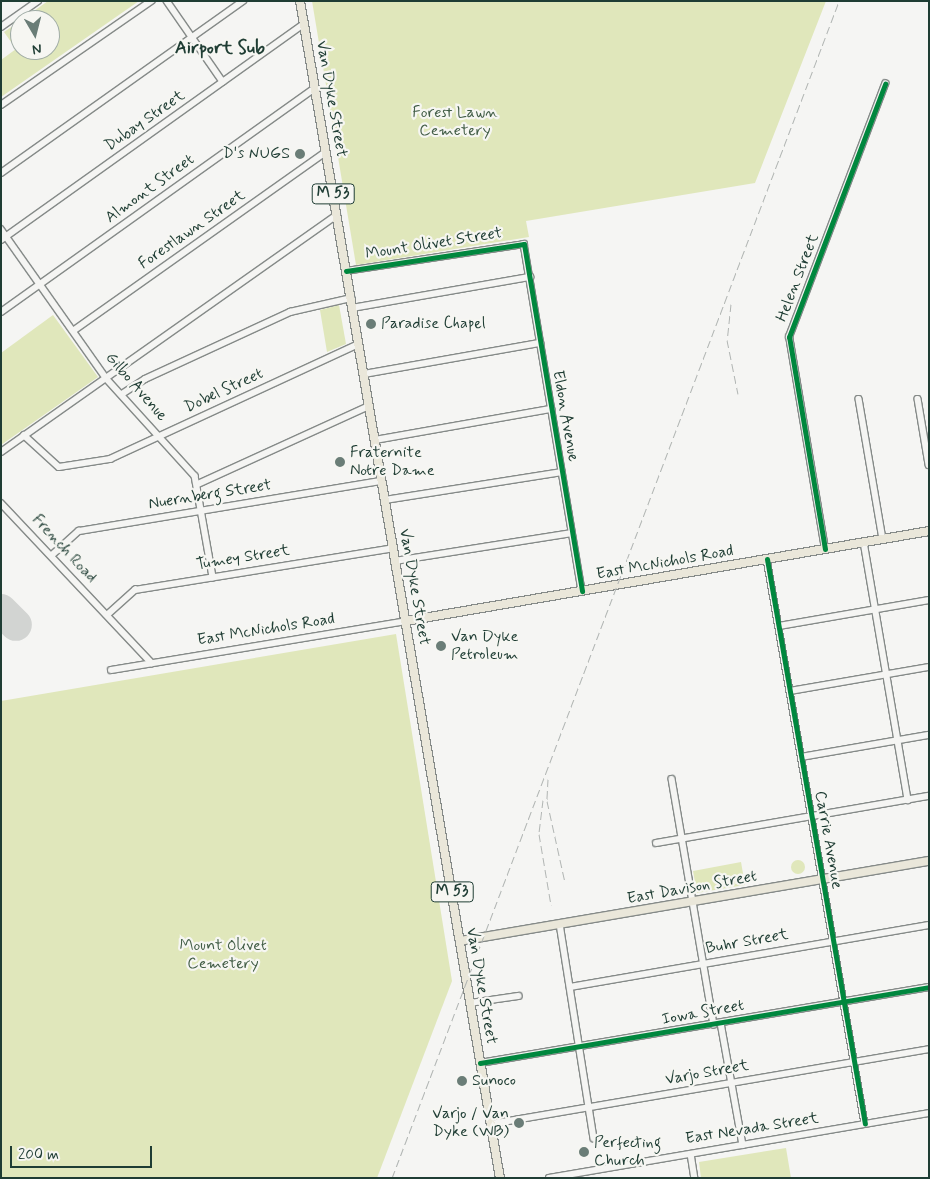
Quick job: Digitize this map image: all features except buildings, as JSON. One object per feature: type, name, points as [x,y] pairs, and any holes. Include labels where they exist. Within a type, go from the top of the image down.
[{"type":"main road","name":"Van Dyke Street","points":[[300,1],[500,1178]]},
{"type":"main road","name":"East McNichols Road","points":[[406,621],[929,531]]},
{"type":"main road","name":"East Davison Street","points":[[460,941],[929,861]]},
{"type":"street","points":[[1,27],[38,1]]},
{"type":"street","points":[[1,105],[150,1]]},
{"type":"street","points":[[167,1],[223,82]]},
{"type":"street","points":[[1,173],[243,1]]},
{"type":"street","name":"Dubay Street","points":[[4,238],[304,24]]},
{"type":"street","name":"Helen Street","points":[[825,549],[789,337],[885,84]]},
{"type":"street","name":"Almont Street","points":[[1,312],[315,88]]},
{"type":"street","name":"Forestlawn Street","points":[[73,331],[326,152]]},
{"type":"street","points":[[1,452],[337,214]]},
{"type":"street","name":"Gilbo Avenue","points":[[1,229],[4,238],[41,284],[106,378],[192,471],[198,484],[213,577]]},
{"type":"street","name":"Mount Olivet Street","points":[[346,272],[525,246]]},
{"type":"street","name":"Eldon Avenue","points":[[525,246],[582,591]]},
{"type":"street","points":[[352,308],[530,277]]},
{"type":"street","points":[[122,394],[145,379],[290,312],[351,298]]},
{"type":"street","points":[[364,374],[540,343]]},
{"type":"street","name":"Dobel Street","points":[[24,435],[59,467],[110,459],[359,344]]},
{"type":"street","points":[[859,399],[883,539]]},
{"type":"street","points":[[918,399],[929,465]]},
{"type":"street","points":[[198,484],[369,406]]},
{"type":"street","points":[[375,440],[551,409]]},
{"type":"street","points":[[385,500],[562,472]]},
{"type":"street","name":"Nuernberg Street","points":[[52,555],[79,531],[382,481]]},
{"type":"street","name":"French Road","points":[[1,503],[107,615],[144,661]]},
{"type":"street","points":[[395,561],[572,534]]},
{"type":"street","points":[[864,542],[908,800]]},
{"type":"street","name":"Tumey Street","points":[[107,615],[135,590],[393,548]]},
{"type":"street","name":"Carrie Avenue","points":[[767,559],[865,1124]]},
{"type":"street","points":[[778,626],[929,600]]},
{"type":"street","name":"East McNichols Road","points":[[111,670],[144,661],[152,663],[406,621]]},
{"type":"street","points":[[790,690],[929,667]]},
{"type":"street","points":[[801,757],[929,736]]},
{"type":"street","points":[[672,779],[714,1024]]},
{"type":"street","points":[[656,843],[929,796]]},
{"type":"street","points":[[560,924],[594,1138]]},
{"type":"street","name":"Buhr Street","points":[[570,987],[929,925]]},
{"type":"street","name":"Iowa Street","points":[[480,1064],[929,987]]},
{"type":"street","points":[[470,1003],[518,996]]},
{"type":"street","points":[[721,1022],[743,1145]]},
{"type":"street","name":"Varjo Street","points":[[491,1124],[929,1049]]},
{"type":"street","name":"East Nevada Street","points":[[549,1178],[929,1113]]},
{"type":"street","points":[[691,1154],[695,1178]]},
{"type":"green space","points":[[48,1],[139,1],[60,56],[60,10],[35,10]]},
{"type":"green space","name":"Forest Lawn Cemetery","points":[[312,1],[826,1],[755,183],[526,221],[529,237],[356,265]]},
{"type":"green space","points":[[10,28],[10,40],[4,32]]},
{"type":"green space","points":[[10,53],[10,60],[54,60],[1,97],[1,60]]},
{"type":"green space","points":[[339,305],[346,344],[327,352],[320,310]]},
{"type":"green space","points":[[53,315],[98,377],[1,445],[1,353]]},
{"type":"green space","name":"Mount Olivet Cemetery","points":[[396,634],[452,981],[377,1178],[1,1178],[1,701]]},
{"type":"green space","points":[[798,860],[803,862],[805,867],[803,872],[798,874],[793,872],[791,867],[793,862]]},
{"type":"green space","points":[[741,862],[745,885],[697,893],[693,871]]},
{"type":"green space","points":[[786,1148],[791,1178],[701,1178],[699,1162]]},
{"type":"runway","points":[[1,610],[16,625]]},
{"type":"railway","points":[[392,1178],[839,1]]},
{"type":"railway","points":[[731,304],[727,340],[738,394]]},
{"type":"railway","points":[[548,779],[547,801],[565,882]]},
{"type":"railway","points":[[543,800],[539,834],[551,905]]},
{"type":"cycle path","points":[[825,549],[789,337],[885,84]]},
{"type":"cycle path","points":[[346,271],[524,244],[582,591]]},
{"type":"cycle path","points":[[767,559],[865,1124]]},
{"type":"cycle path","points":[[480,1063],[929,987]]},
{"type":"place","name":"D's NUGS","points":[[300,154]]},
{"type":"place","name":"Paradise Chapel","points":[[371,324]]},
{"type":"place","name":"Fraternite Notre Dame","points":[[340,462]]},
{"type":"place","name":"Van Dyke Petroleum","points":[[441,646]]},
{"type":"place","name":"Sunoco","points":[[462,1081]]},
{"type":"place","name":"Varjo / Van Dyke (WB)","points":[[519,1123]]},
{"type":"place","name":"Perfecting Church","points":[[584,1152]]},
{"type":"district","name":"Airport Sub","points":[[220,48]]}]
